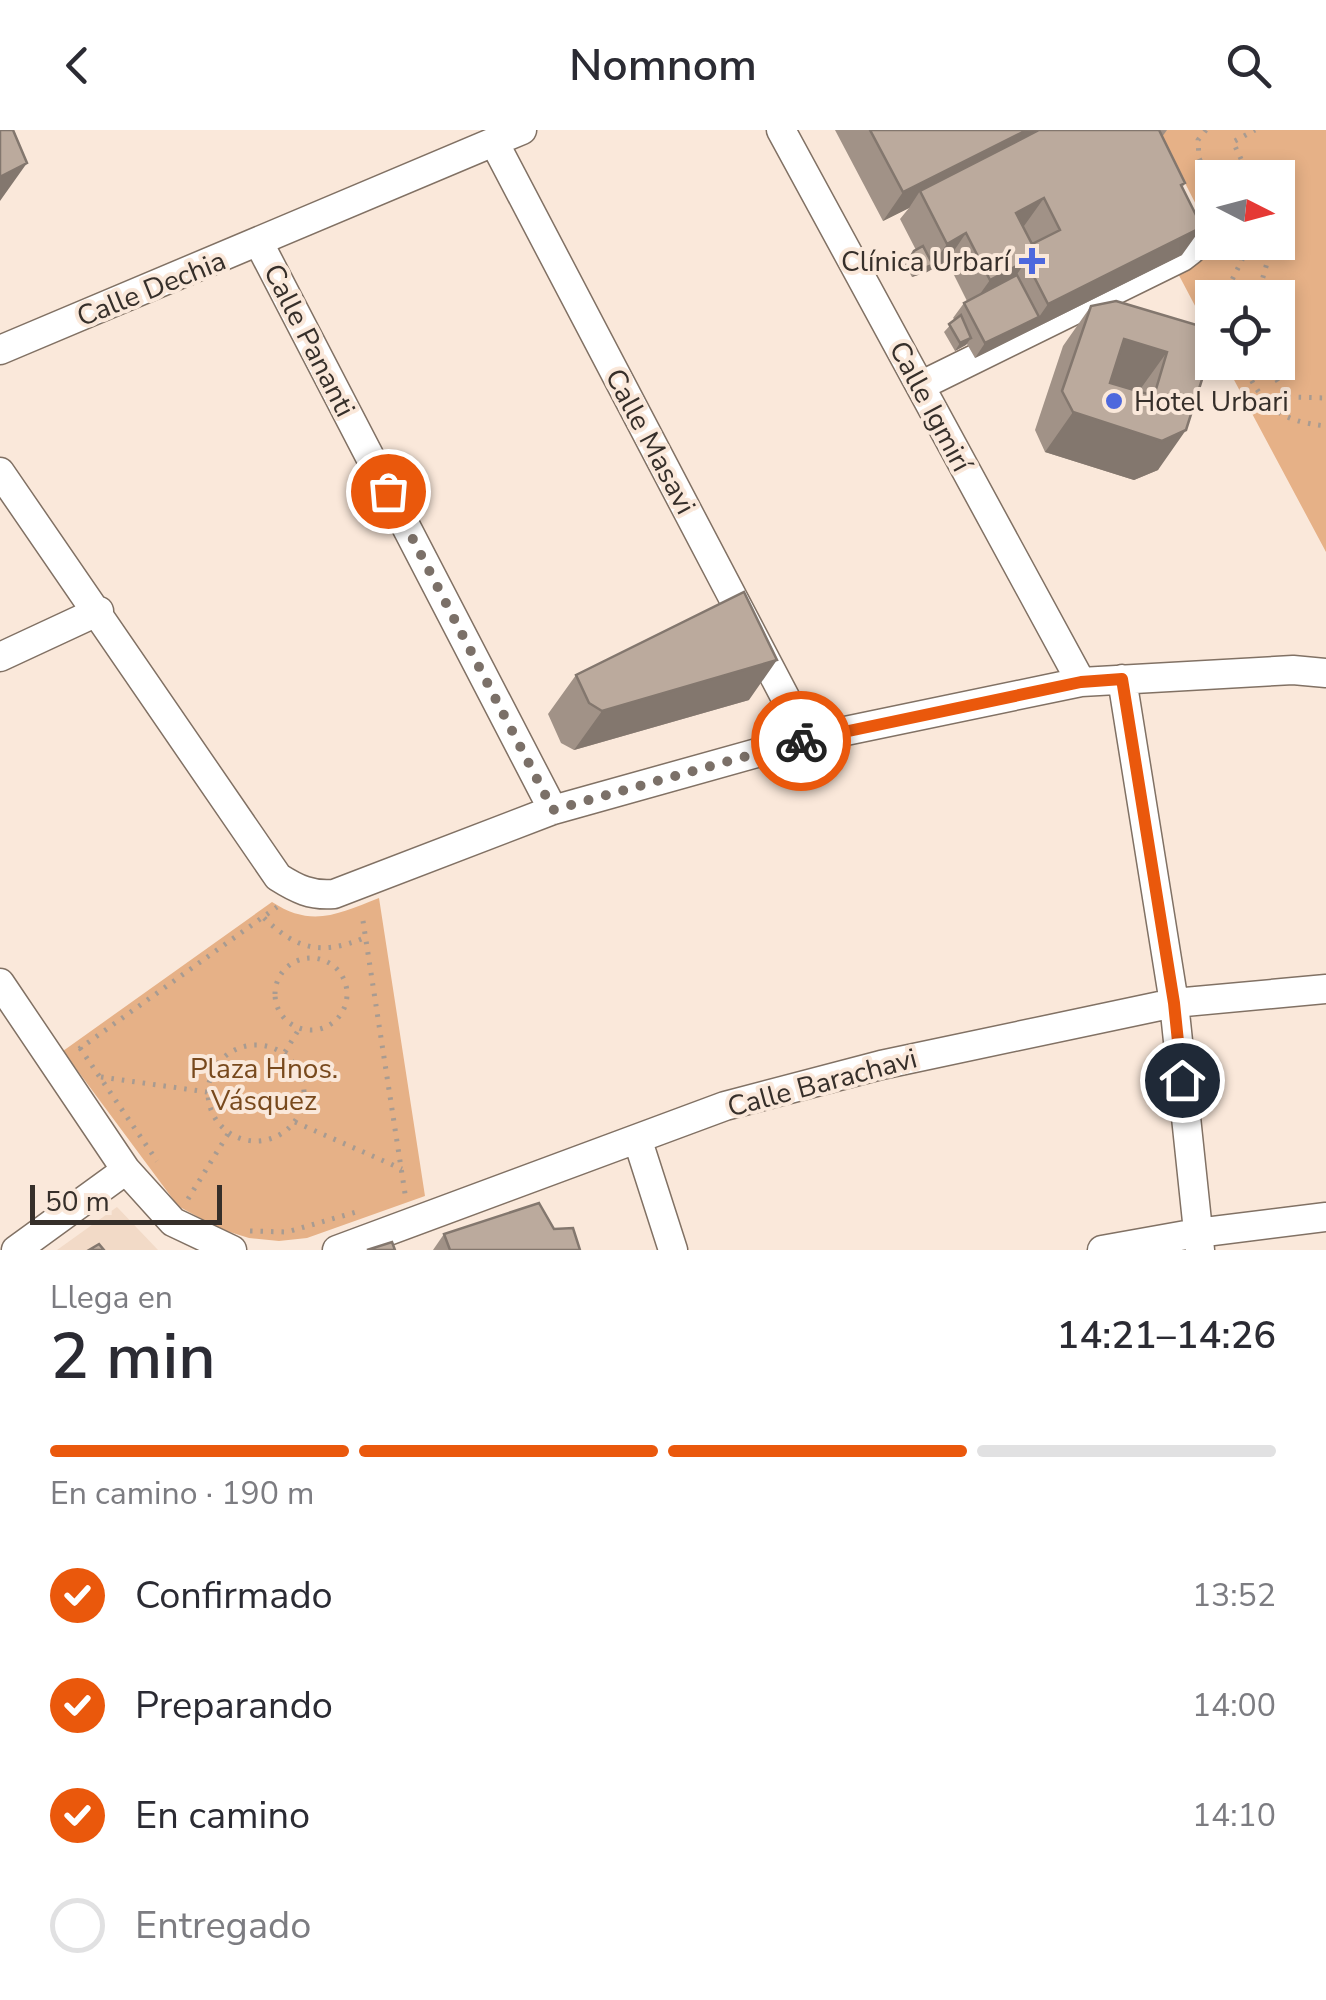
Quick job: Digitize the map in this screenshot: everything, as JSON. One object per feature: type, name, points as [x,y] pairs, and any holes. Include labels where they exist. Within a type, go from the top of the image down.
[{"type":"street","name":"Calle Dechia","points":[[0,350],[522,130]]},
{"type":"street","name":"Calle Igmirí","points":[[782,130],[1081,682]]},
{"type":"street","name":"Calle Masavi","points":[[494,142],[807,739]]},
{"type":"street","points":[[920,386],[1182,258],[1191,250],[1191,239],[1163,186]]},
{"type":"street","name":"Calle Pananti","points":[[260,243],[553,810]]},
{"type":"street","points":[[0,472],[278,877],[317,896],[334,894],[553,810],[807,739],[1081,682],[1293,670],[1326,674]]},
{"type":"street","points":[[0,657],[99,611]]},
{"type":"street","points":[[1293,670],[1326,657]]},
{"type":"street","points":[[1122,679],[1174,1003],[1198,1241]]},
{"type":"street","points":[[0,983],[126,1170],[173,1222],[236,1239]]},
{"type":"street","name":"Calle Barachavi","points":[[337,1250],[725,1106],[882,1064],[1174,1003],[1326,989]]},
{"type":"street","points":[[638,1141],[673,1250]]},
{"type":"street","points":[[16,1250],[126,1170]]},
{"type":"street","points":[[1102,1250],[1198,1241],[1326,1217]]},
{"type":"path","points":[[1200,160],[1198,140],[1206,130]]},
{"type":"path","points":[[1241,160],[1232,142],[1255,130]]},
{"type":"path","points":[[1254,380],[1275,412],[1296,423],[1326,426]]},
{"type":"path","points":[[1277,380],[1288,396],[1326,398]]},
{"type":"path","points":[[56,1066],[298,890]]},
{"type":"path","points":[[264,918],[284,938],[317,948],[327,949],[365,937]]},
{"type":"path","points":[[362,921],[406,1199],[392,1200]]},
{"type":"path","points":[[313,958],[317,948]]},
{"type":"path","points":[[313,958],[333,965],[345,981],[347,1002],[337,1020],[319,1030],[298,1029],[282,1016],[275,997],[279,977],[294,962],[313,958]]},
{"type":"path","points":[[284,1053],[298,1029]]},
{"type":"path","points":[[265,1044],[284,1053],[298,1067],[304,1085],[304,1104],[295,1122],[276,1138],[252,1142],[228,1134],[212,1116],[207,1092],[212,1071],[225,1054],[244,1045],[265,1044]]},
{"type":"path","points":[[80,1048],[164,1172]]},
{"type":"path","points":[[100,1077],[207,1092]]},
{"type":"path","points":[[295,1122],[402,1169]]},
{"type":"path","points":[[185,1203],[228,1134]]},
{"type":"path","points":[[174,1187],[185,1203],[198,1208]]},
{"type":"path","points":[[236,1239],[252,1232],[287,1232],[364,1210]]},
{"type":"shaded area","points":[[117,1207],[158,1250],[57,1250]]},
{"type":"green space","points":[[1158,130],[1326,130],[1326,552],[1234,380],[1295,380],[1295,280],[1195,280],[1195,306],[1173,264],[1195,253],[1195,260],[1295,260],[1295,160],[1195,160],[1195,203]]},
{"type":"green space","name":"Plaza Hnos. Vásquez","points":[[379,898],[425,1196],[307,1238],[279,1241],[249,1238],[220,1229],[178,1206],[63,1051],[272,902],[300,915],[325,916]]},
{"type":"building","points":[[0,130],[13,130],[27,163],[0,177]]},
{"type":"building","points":[[870,130],[1027,130],[903,192]]},
{"type":"building","points":[[1039,130],[1159,130],[1195,213],[1195,230],[1048,304],[1026,261],[990,280],[966,233],[947,244],[920,191]],"holes":[[[1044,198],[1060,230],[1032,244],[1016,213]]]},
{"type":"building","points":[[923,246],[933,265],[917,270],[910,258]]},
{"type":"building","points":[[1017,275],[1039,317],[985,343],[964,303]]},
{"type":"building","points":[[1116,301],[1195,325],[1195,380],[1202,380],[1186,430],[1162,441],[1073,412],[1062,391],[1091,306]],"holes":[[[1124,339],[1167,352],[1154,396],[1110,383]]]},
{"type":"building","points":[[961,315],[971,338],[960,343],[949,324]]},
{"type":"building","points":[[744,592],[777,660],[602,711],[589,703],[576,675]]},
{"type":"building","points":[[539,1203],[554,1229],[573,1228],[580,1250],[450,1250],[444,1234]]},
{"type":"building","points":[[392,1242],[395,1250],[367,1250]]},
{"type":"way so far","points":[[388,491],[553,810],[801,741]]},
{"type":"place","name":"Clínica Urbarí","points":[[1032,261]]},
{"type":"place","name":"Hotel Urbari","points":[[1114,401]]},
{"type":"route","points":[[801,741],[1081,682],[1122,679],[1174,1003],[1182,1080]]}]
